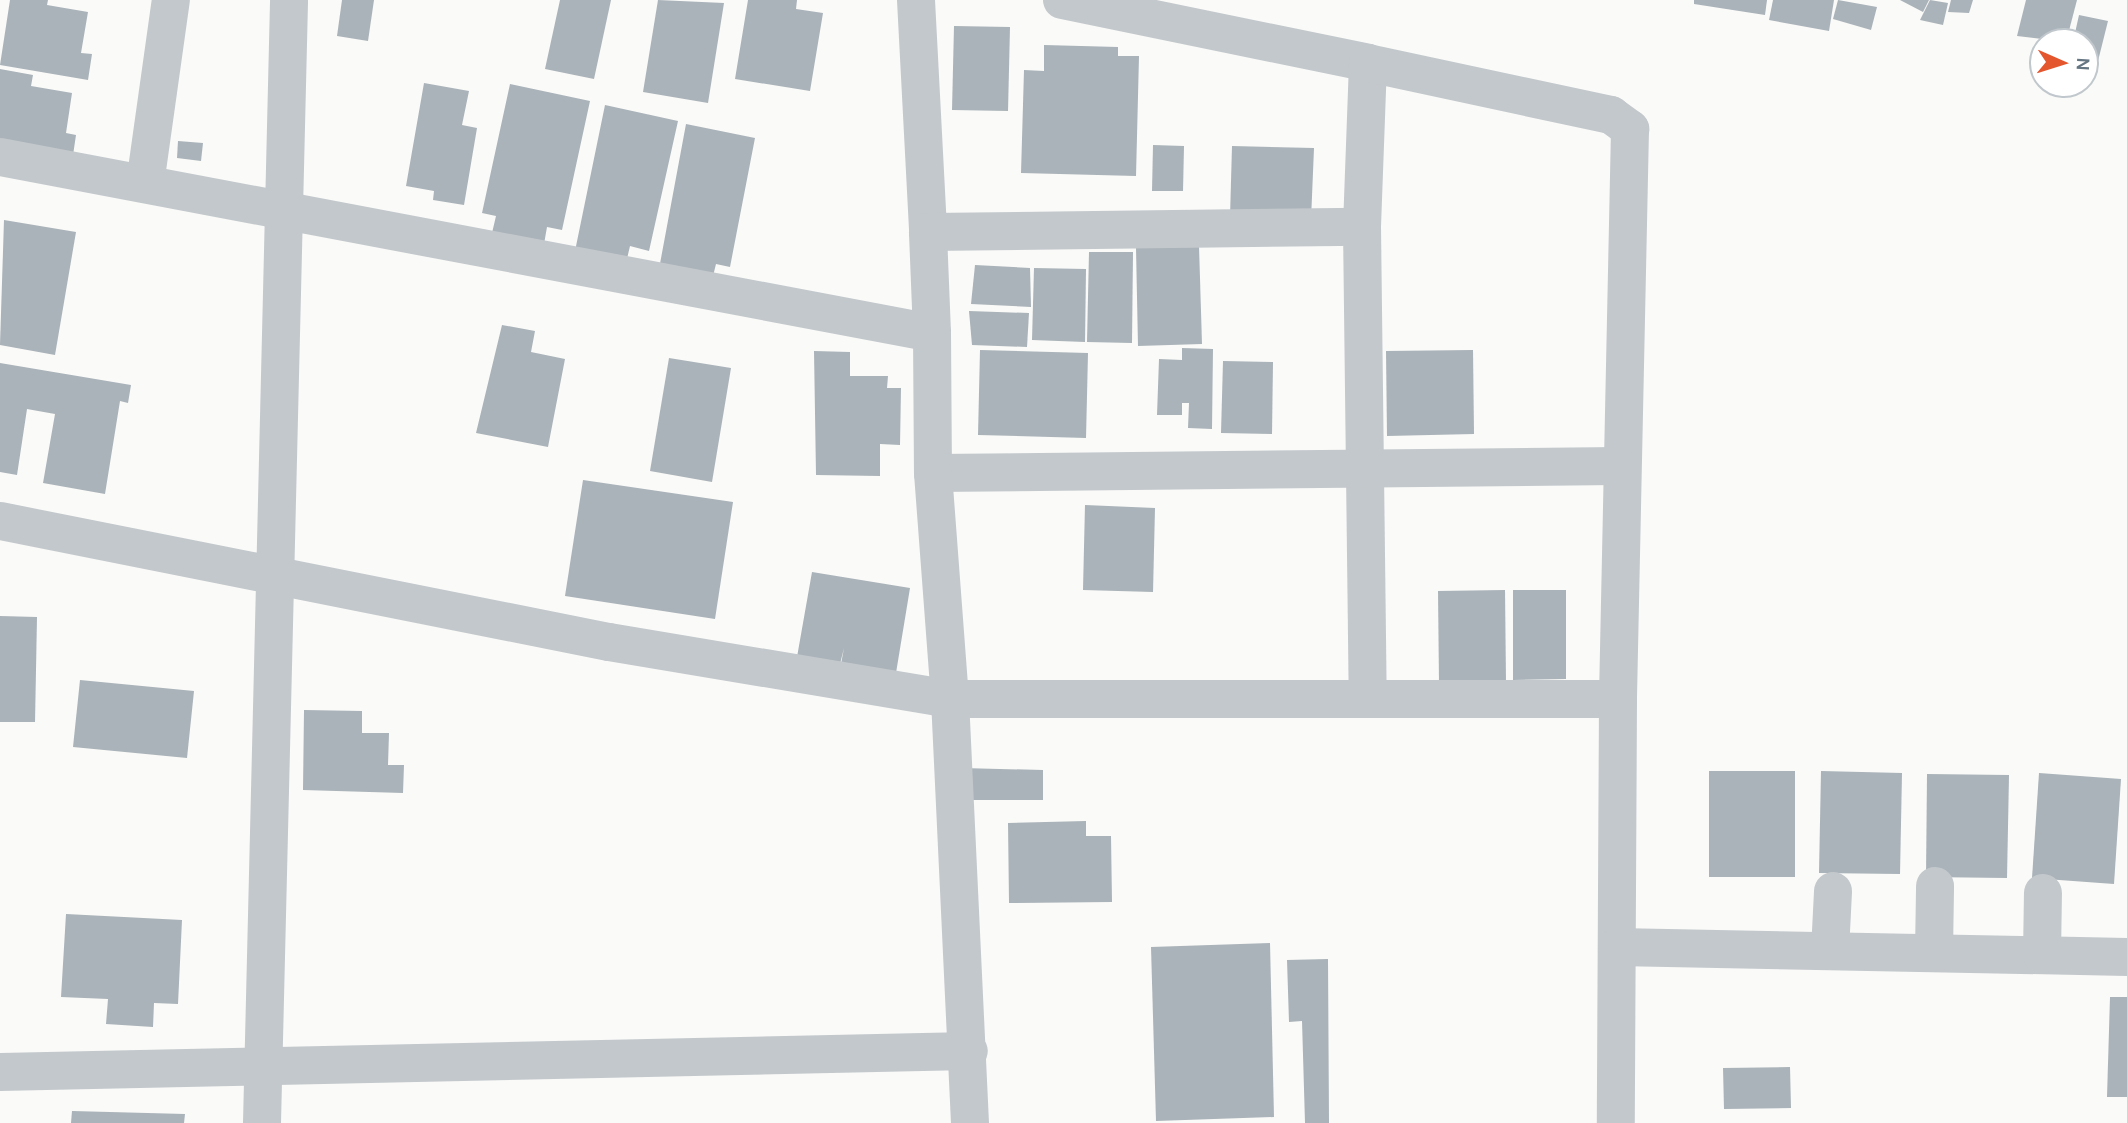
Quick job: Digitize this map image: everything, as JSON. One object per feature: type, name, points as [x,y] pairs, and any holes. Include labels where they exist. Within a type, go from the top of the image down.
[{"type":"street","points":[[145,184],[171,0]]},
{"type":"street","points":[[262,1123],[279,576],[281,210],[289,0]]},
{"type":"street","points":[[916,0],[932,333],[933,473],[950,699],[969,1051],[970,1123]]},
{"type":"street","points":[[1062,0],[1611,115],[1630,129],[1619,466],[1616,1123]]},
{"type":"street","points":[[1368,63],[1362,227],[1368,696]]},
{"type":"street","points":[[0,157],[932,333]]},
{"type":"street","points":[[928,232],[1362,227]]},
{"type":"street","points":[[933,473],[1367,472],[1619,466]]},
{"type":"street","points":[[0,521],[609,642],[950,699],[1368,696],[1618,699]]},
{"type":"street","points":[[1934,953],[1935,886]]},
{"type":"street","points":[[1830,951],[1833,891]]},
{"type":"street","points":[[2042,955],[2043,893]]},
{"type":"street","points":[[1617,947],[2127,957]]},
{"type":"street","points":[[0,1072],[969,1051]]},
{"type":"building","points":[[10,0],[48,0],[47,5],[88,12],[81,53],[92,54],[88,80],[0,65]]},
{"type":"building","points":[[342,0],[374,0],[368,41],[337,36]]},
{"type":"building","points":[[560,0],[611,0],[594,79],[545,69]]},
{"type":"building","points":[[658,0],[724,3],[708,103],[643,92]]},
{"type":"building","points":[[748,0],[797,0],[796,9],[823,13],[810,91],[735,79]]},
{"type":"building","points":[[1694,0],[1767,0],[1765,15],[1694,4]]},
{"type":"building","points":[[1773,0],[1834,0],[1829,31],[1769,20]]},
{"type":"building","points":[[1838,0],[1877,7],[1871,30],[1833,19]]},
{"type":"building","points":[[1900,0],[1929,0],[1923,12]]},
{"type":"building","points":[[1930,0],[1948,3],[1943,25],[1920,20]]},
{"type":"building","points":[[1951,0],[1973,0],[1969,13],[1948,12]]},
{"type":"building","points":[[2026,0],[2077,0],[2070,28],[2029,28],[2029,37],[2017,36]]},
{"type":"building","points":[[2079,15],[2108,21],[2099,57],[2099,28],[2076,28]]},
{"type":"building","points":[[954,26],[1010,27],[1008,111],[952,110]]},
{"type":"building","points":[[1044,45],[1118,47],[1118,56],[1139,56],[1136,176],[1021,173],[1024,70],[1044,71]]},
{"type":"building","points":[[0,69],[33,75],[31,86],[72,93],[66,133],[76,135],[72,162],[0,142]]},
{"type":"building","points":[[424,83],[469,91],[462,125],[477,128],[464,205],[433,200],[434,191],[406,186]]},
{"type":"building","points":[[510,84],[590,101],[562,230],[547,227],[544,244],[492,233],[496,216],[482,213]]},
{"type":"building","points":[[605,105],[678,121],[649,251],[630,246],[626,263],[575,251]]},
{"type":"building","points":[[686,124],[755,138],[730,267],[716,264],[712,280],[659,269]]},
{"type":"building","points":[[178,141],[203,143],[201,161],[177,158]]},
{"type":"building","points":[[1153,145],[1184,146],[1183,191],[1152,191]]},
{"type":"building","points":[[1232,146],[1314,148],[1311,220],[1230,217]]},
{"type":"building","points":[[4,220],[76,232],[55,355],[0,345]]},
{"type":"building","points":[[1199,246],[1202,344],[1138,346],[1136,248]]},
{"type":"building","points":[[1089,252],[1133,252],[1132,343],[1087,342]]},
{"type":"building","points":[[975,265],[1030,268],[1031,307],[971,304]]},
{"type":"building","points":[[1034,268],[1086,269],[1085,342],[1032,340]]},
{"type":"building","points":[[969,311],[1029,313],[1027,347],[972,345]]},
{"type":"building","points":[[502,325],[535,331],[531,352],[565,359],[548,447],[476,433]]},
{"type":"building","points":[[1182,348],[1213,349],[1212,429],[1188,428],[1189,403],[1182,403],[1182,415],[1157,415],[1159,359],[1182,360]]},
{"type":"building","points":[[980,350],[1088,353],[1086,438],[978,435]]},
{"type":"building","points":[[1473,350],[1474,434],[1387,436],[1386,351]]},
{"type":"building","points":[[814,351],[850,352],[850,376],[888,376],[887,388],[901,388],[900,445],[880,444],[880,476],[816,475]]},
{"type":"building","points":[[669,358],[731,368],[712,482],[650,471]]},
{"type":"building","points":[[1223,361],[1273,362],[1272,434],[1221,433]]},
{"type":"building","points":[[0,363],[131,385],[128,403],[120,401],[105,494],[43,483],[55,414],[27,409],[17,475],[0,472]]},
{"type":"building","points":[[583,480],[733,502],[715,619],[565,596]]},
{"type":"building","points":[[1085,505],[1155,508],[1153,592],[1083,590]]},
{"type":"building","points":[[812,572],[910,588],[896,673],[841,664],[844,648],[840,664],[797,657]]},
{"type":"building","points":[[1505,590],[1506,683],[1439,684],[1438,591]]},
{"type":"building","points":[[1513,590],[1566,590],[1566,679],[1513,680]]},
{"type":"building","points":[[0,616],[37,617],[35,722],[0,722]]},
{"type":"building","points":[[80,680],[194,691],[187,758],[73,747]]},
{"type":"building","points":[[304,710],[362,711],[362,733],[389,733],[388,765],[404,765],[403,793],[303,790]]},
{"type":"building","points":[[962,768],[1043,770],[1043,800],[962,800]]},
{"type":"building","points":[[1709,771],[1795,771],[1795,877],[1709,877]]},
{"type":"building","points":[[1821,771],[1902,773],[1900,874],[1819,873]]},
{"type":"building","points":[[2039,773],[2121,779],[2114,884],[2032,878]]},
{"type":"building","points":[[1927,774],[2009,775],[2007,878],[1926,877]]},
{"type":"building","points":[[1086,821],[1086,836],[1111,836],[1112,902],[1009,903],[1008,823]]},
{"type":"building","points":[[66,914],[182,920],[178,1004],[154,1003],[153,1027],[106,1024],[108,999],[61,997]]},
{"type":"building","points":[[1270,943],[1274,1117],[1156,1121],[1151,947]]},
{"type":"building","points":[[1328,959],[1329,1123],[1305,1123],[1302,1021],[1289,1022],[1287,960]]},
{"type":"building","points":[[2110,997],[2127,997],[2127,1097],[2107,1097]]},
{"type":"building","points":[[1790,1067],[1791,1108],[1724,1109],[1723,1068]]},
{"type":"building","points":[[72,1111],[185,1114],[184,1123],[71,1123]]}]
